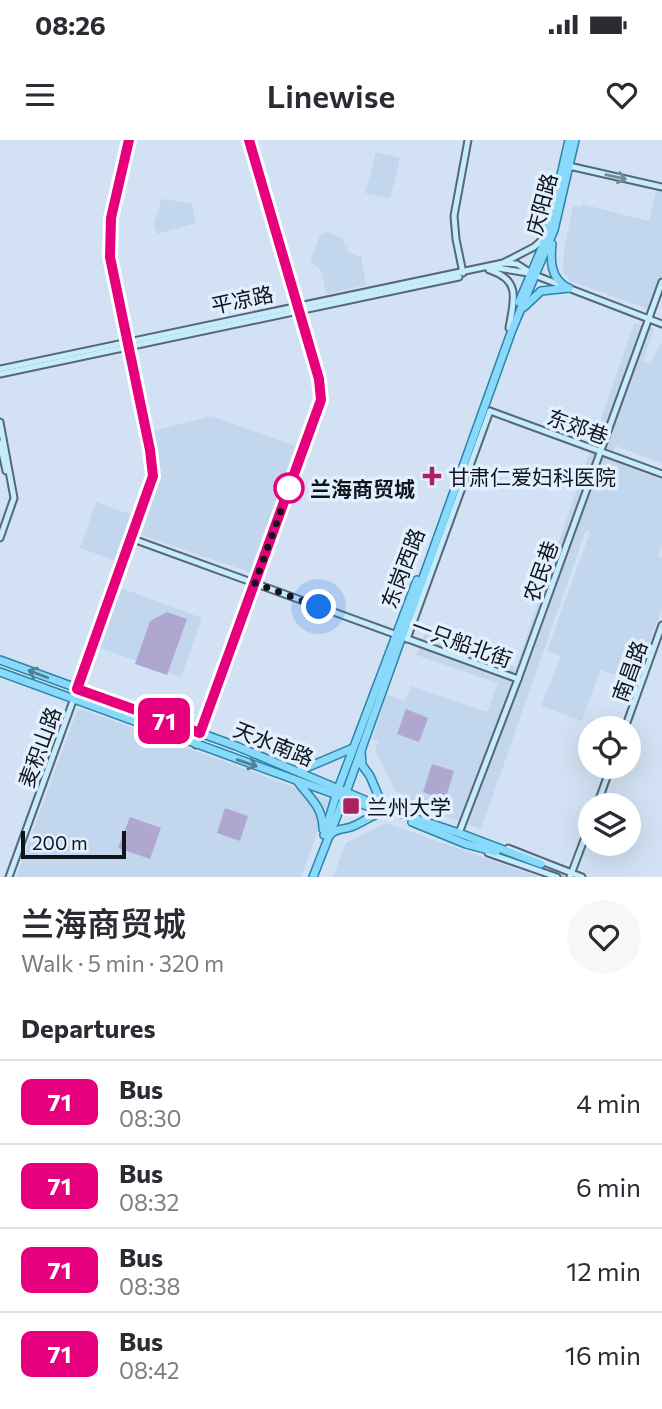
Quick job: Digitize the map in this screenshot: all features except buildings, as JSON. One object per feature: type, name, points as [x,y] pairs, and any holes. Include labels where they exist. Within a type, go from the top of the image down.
[{"type":"main road","name":"庆阳路","points":[[534,274],[547,236],[569,140]]},
{"type":"main road","name":"庆阳路","points":[[534,274],[555,230],[575,140]]},
{"type":"main road","points":[[555,230],[551,246],[554,274],[569,288]]},
{"type":"main road","name":"东岗西路","points":[[311,877],[354,748],[401,637],[425,557],[534,274]]},
{"type":"main road","points":[[511,329],[524,307],[539,292],[569,288]]},
{"type":"main road","name":"东岗西路","points":[[341,793],[365,737],[487,410],[511,329]]},
{"type":"main road","name":"天水南路","points":[[0,660],[299,771],[341,793]]},
{"type":"main road","name":"天水南路","points":[[0,672],[196,745],[298,781],[341,793]]},
{"type":"main road","points":[[365,737],[361,762],[384,810]]},
{"type":"main road","points":[[299,771],[354,748]]},
{"type":"main road","points":[[298,781],[320,811],[325,839]]},
{"type":"main road","points":[[341,793],[540,866]]},
{"type":"main road","points":[[325,839],[334,830],[352,827],[384,810],[459,833],[467,840]]},
{"type":"street","name":"麦积山路","points":[[9,877],[133,539],[153,476],[110,257],[111,218],[129,140]]},
{"type":"street","points":[[196,745],[321,400],[319,379],[249,140]]},
{"type":"street","points":[[463,273],[454,216],[468,140]]},
{"type":"street","points":[[569,166],[662,187]]},
{"type":"street","points":[[503,263],[534,247],[547,236]]},
{"type":"street","name":"平凉路","points":[[0,371],[503,263],[517,264],[534,274],[662,324]]},
{"type":"street","name":"平凉路","points":[[298,308],[498,268],[534,274]]},
{"type":"street","points":[[489,270],[504,275],[512,284],[511,329]]},
{"type":"street","name":"农民巷","points":[[459,833],[518,679],[662,282]]},
{"type":"street","name":"东郊巷","points":[[487,410],[662,474]]},
{"type":"street","points":[[0,422],[14,498],[0,538]]},
{"type":"street","points":[[0,443],[10,497],[0,528]]},
{"type":"street","name":"一只船北街","points":[[133,539],[518,679]]},
{"type":"street","name":"南昌路","points":[[629,716],[662,625]]},
{"type":"street","points":[[467,840],[518,851],[571,875],[582,877]]},
{"type":"street","points":[[467,840],[557,877]]},
{"type":"street","points":[[571,875],[578,856]]},
{"type":"shaded area","points":[[376,152],[400,158],[390,199],[365,193]]},
{"type":"shaded area","points":[[657,187],[662,188],[662,276],[648,309],[570,281],[563,272],[564,251],[573,206],[581,207],[582,204],[649,221]]},
{"type":"shaded area","points":[[161,200],[192,204],[196,223],[157,234],[154,224]]},
{"type":"shaded area","points":[[326,231],[344,239],[347,251],[359,257],[361,255],[366,285],[326,294],[321,270],[310,262],[321,233]]},
{"type":"shaded area","points":[[634,323],[654,329],[643,362],[650,364],[662,342],[662,463],[615,446],[610,460],[662,480],[662,545],[658,556],[662,557],[662,609],[635,682],[600,670],[584,716],[578,716],[578,720],[541,706],[561,656],[547,651],[590,532],[586,530],[481,829],[401,801],[403,794],[395,791],[375,751],[378,741],[372,739],[387,695],[405,701],[411,686],[487,712],[498,683],[416,655],[425,633],[516,667]]},
{"type":"shaded area","name":"兰海商贸城","points":[[211,416],[301,448],[255,574],[141,535],[159,478],[153,431]]},
{"type":"shaded area","points":[[96,502],[135,516],[119,562],[80,548]]},
{"type":"shaded area","points":[[121,588],[202,618],[181,677],[100,648]]},
{"type":"shaded area","points":[[167,612],[187,619],[167,675],[135,664],[150,621]]},
{"type":"shaded area","points":[[78,708],[329,800],[301,877],[16,877]]},
{"type":"shaded area","points":[[406,709],[428,718],[419,742],[397,734]]},
{"type":"shaded area","points":[[432,764],[454,771],[445,800],[423,792]]},
{"type":"shaded area","points":[[225,808],[248,816],[240,841],[217,833]]},
{"type":"shaded area","points":[[130,817],[161,828],[150,859],[118,848]]},
{"type":"shaded area","points":[[386,823],[538,877],[333,877],[346,843]]},
{"type":"tunnel","points":[[550,872],[564,877]]},
{"type":"bus line","name":"71","points":[[129,140],[111,218],[110,257],[153,476],[133,539],[77,689],[200,733],[321,400],[319,379],[249,140]]},
{"type":"place","name":"甘肃仁爱妇科医院","points":[[432,476]]},
{"type":"place","name":"兰海商贸城","points":[[289,488]]},
{"type":"place","name":"兰州大学","points":[[351,806]]},
{"type":"route","points":[[289,488],[255,583],[319,607]]}]
